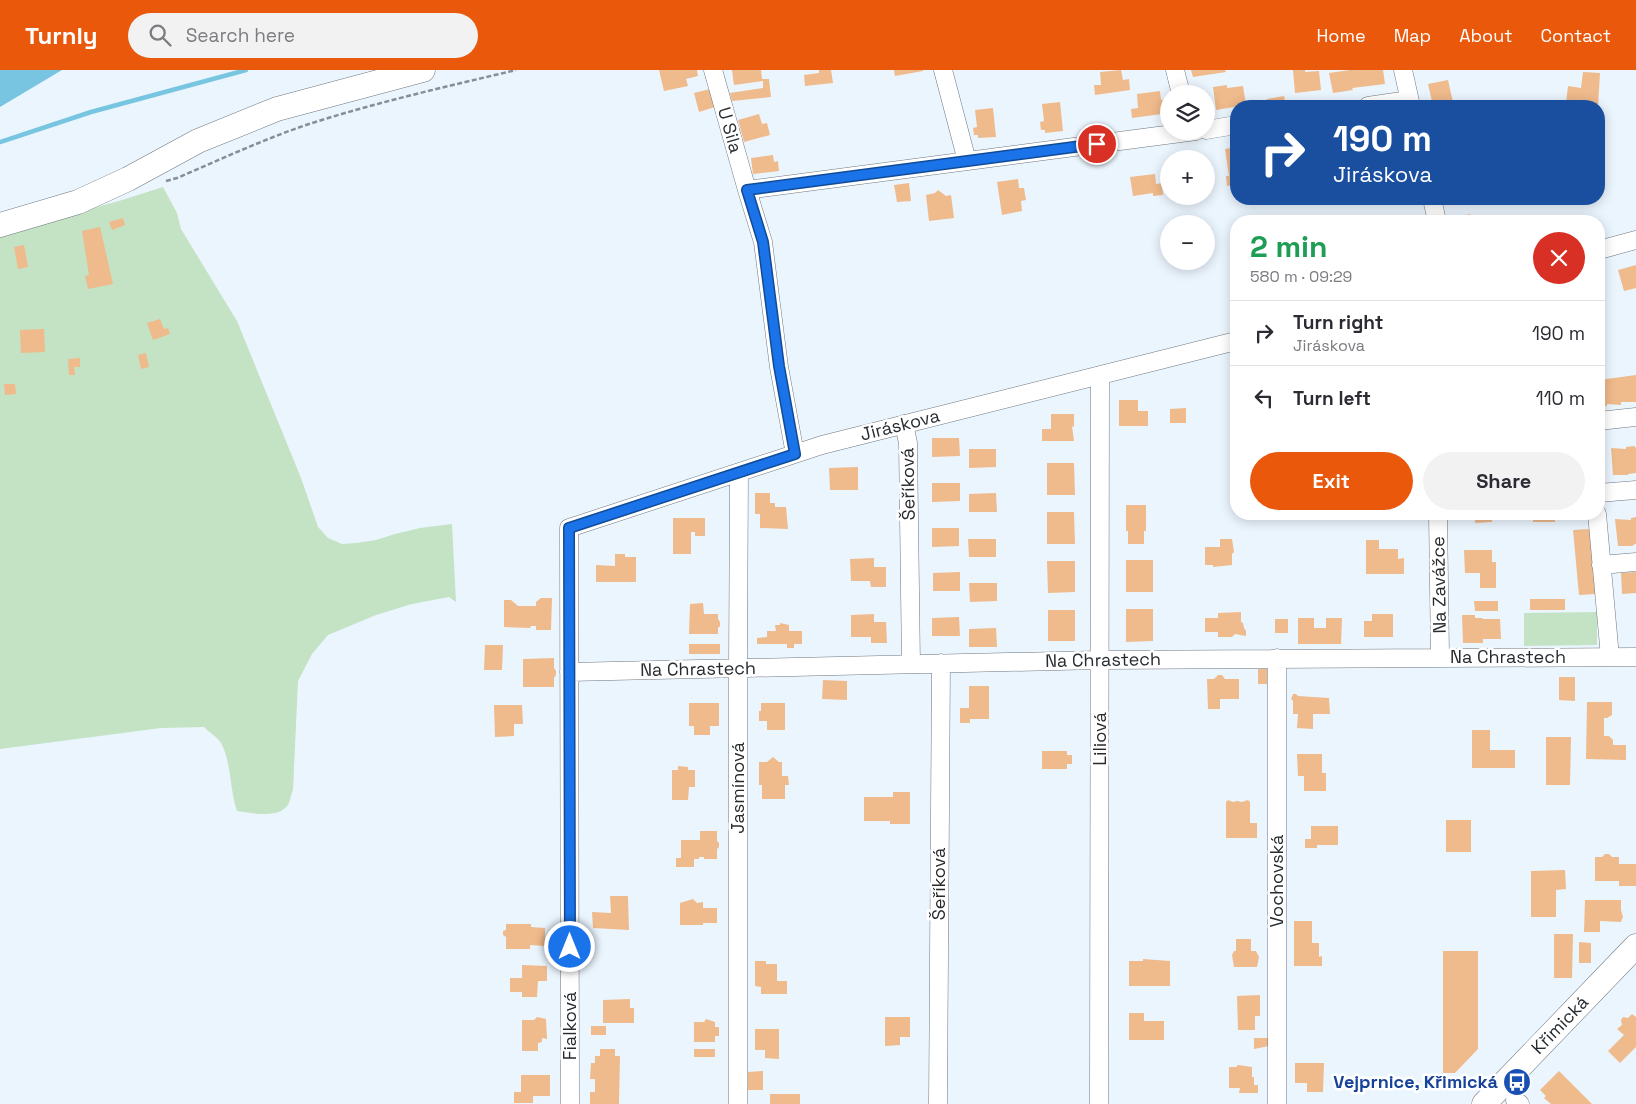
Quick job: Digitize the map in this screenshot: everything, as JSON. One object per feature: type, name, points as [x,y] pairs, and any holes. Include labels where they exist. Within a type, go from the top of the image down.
[{"type":"main road","points":[[0,225],[78,202],[128,179],[198,141],[277,109],[423,70]]},
{"type":"main road","name":"Křimická","points":[[1484,1104],[1636,946]]},
{"type":"street","name":"U Sila","points":[[713,70],[763,242],[779,366],[795,454]]},
{"type":"street","points":[[943,70],[967,161]]},
{"type":"street","points":[[1175,70],[1179,85]]},
{"type":"street","points":[[1403,70],[1409,100]]},
{"type":"street","points":[[1215,128],[1230,126]]},
{"type":"street","points":[[747,190],[1160,136]]},
{"type":"street","points":[[1605,248],[1636,240]]},
{"type":"street","name":"Jiráskova","points":[[569,528],[822,445],[1230,342]]},
{"type":"street","name":"Liliová","points":[[1099,1104],[1100,375]]},
{"type":"street","points":[[1605,420],[1636,417]]},
{"type":"street","name":"Šeříková","points":[[904,424],[908,443],[911,664]]},
{"type":"street","name":"Jasmínová","points":[[738,1104],[739,472]]},
{"type":"street","points":[[1605,493],[1636,490]]},
{"type":"street","name":"Na Zavážce","points":[[1438,520],[1440,656]]},
{"type":"street","points":[[1598,520],[1610,657]]},
{"type":"street","name":"Fialková","points":[[569,528],[570,1104]]},
{"type":"street","points":[[1602,565],[1636,562]]},
{"type":"street","name":"Na Chrastech","points":[[569,672],[1100,660],[1440,656],[1636,657]]},
{"type":"street","name":"Vochovská","points":[[1277,658],[1277,1104]]},
{"type":"street","name":"Šeříková","points":[[938,1104],[940,663]]},
{"type":"path","points":[[161,183],[259,143],[362,108],[516,70]]},
{"type":"green space","points":[[163,187],[177,213],[181,229],[237,321],[301,478],[318,527],[328,538],[342,544],[376,540],[420,528],[452,524],[456,602],[449,597],[412,604],[376,615],[328,635],[312,654],[298,681],[293,790],[288,805],[284,809],[271,814],[237,811],[224,750],[219,741],[204,727],[161,728],[0,749],[0,233],[119,201]]},
{"type":"green space","points":[[1597,612],[1597,645],[1524,646],[1524,613]]},
{"type":"water","points":[[0,70],[62,70],[0,107]]},
{"type":"building","points":[[659,70],[697,70],[698,76],[686,79],[688,86],[664,91]]},
{"type":"building","points":[[732,70],[761,70],[762,79],[769,79],[771,97],[732,101],[730,93],[763,88],[763,81],[734,85]]},
{"type":"building","points":[[819,70],[831,70],[833,83],[805,86],[804,75],[819,73]]},
{"type":"building","points":[[894,70],[923,70],[923,71],[895,76]]},
{"type":"building","points":[[1121,70],[1123,80],[1129,79],[1130,90],[1095,95],[1094,85],[1101,85],[1100,72]]},
{"type":"building","points":[[1191,70],[1225,70],[1226,72],[1193,77]]},
{"type":"building","points":[[1293,70],[1305,70],[1305,72],[1319,71],[1321,90],[1295,93]]},
{"type":"building","points":[[1350,70],[1383,70],[1385,84],[1352,88],[1353,90],[1333,93],[1329,73]]},
{"type":"building","points":[[1583,72],[1600,73],[1598,100],[1566,100],[1568,86],[1581,88]]},
{"type":"building","points":[[1448,80],[1453,100],[1432,100],[1428,84]]},
{"type":"building","points":[[1227,85],[1227,88],[1243,86],[1245,100],[1230,100],[1230,108],[1216,110],[1215,87]]},
{"type":"building","points":[[710,89],[715,107],[699,112],[694,93]]},
{"type":"building","points":[[1160,91],[1160,114],[1132,118],[1131,109],[1138,108],[1137,94]]},
{"type":"building","points":[[1284,96],[1285,100],[1267,100]]},
{"type":"building","points":[[1060,102],[1063,131],[1045,133],[1045,130],[1041,130],[1040,122],[1044,121],[1042,104]]},
{"type":"building","points":[[993,108],[996,137],[978,138],[978,135],[974,135],[973,128],[977,127],[975,110]]},
{"type":"building","points":[[759,114],[762,124],[767,123],[770,135],[744,142],[738,120]]},
{"type":"building","points":[[1230,148],[1230,185],[1227,186],[1226,176],[1229,176],[1225,149]]},
{"type":"building","points":[[773,155],[774,162],[778,161],[779,171],[753,174],[751,158]]},
{"type":"building","points":[[1155,174],[1156,184],[1160,183],[1160,195],[1153,196],[1153,193],[1133,196],[1130,177]]},
{"type":"building","points":[[1018,179],[1019,188],[1024,188],[1026,200],[1021,201],[1022,211],[1002,215],[997,182]]},
{"type":"building","points":[[909,183],[911,201],[897,202],[894,185]]},
{"type":"building","points":[[938,190],[946,196],[951,195],[954,218],[929,221],[926,195],[935,193]]},
{"type":"building","points":[[123,218],[125,225],[112,230],[109,222]]},
{"type":"building","points":[[100,227],[113,284],[88,289],[85,276],[89,275],[82,231]]},
{"type":"building","points":[[24,245],[28,267],[18,269],[14,247]]},
{"type":"building","points":[[1636,265],[1636,288],[1624,291],[1618,270]]},
{"type":"building","points":[[160,319],[164,329],[168,328],[170,334],[153,340],[147,323]]},
{"type":"building","points":[[44,329],[45,352],[21,353],[20,330]]},
{"type":"building","points":[[146,353],[149,367],[141,369],[138,355]]},
{"type":"building","points":[[80,358],[80,367],[74,367],[75,375],[69,375],[68,359]]},
{"type":"building","points":[[1636,375],[1636,402],[1621,402],[1621,405],[1607,404],[1605,406],[1605,379]]},
{"type":"building","points":[[4,384],[15,384],[16,394],[5,395]]},
{"type":"building","points":[[1119,400],[1138,400],[1138,411],[1148,411],[1148,426],[1119,426]]},
{"type":"building","points":[[1186,408],[1186,423],[1170,423],[1170,409]]},
{"type":"building","points":[[1051,414],[1074,414],[1074,427],[1072,426],[1074,441],[1042,441],[1042,429],[1051,429]]},
{"type":"building","points":[[932,438],[959,438],[960,456],[932,457]]},
{"type":"building","points":[[1634,446],[1636,448],[1636,473],[1613,475],[1611,448],[1626,449],[1626,447]]},
{"type":"building","points":[[969,449],[996,449],[996,467],[969,468]]},
{"type":"building","points":[[1047,463],[1074,463],[1075,495],[1047,495]]},
{"type":"building","points":[[858,467],[858,490],[830,490],[829,468]]},
{"type":"building","points":[[932,483],[960,483],[960,501],[932,502]]},
{"type":"building","points":[[755,493],[770,493],[770,503],[775,503],[775,507],[786,507],[788,529],[760,528],[760,514],[755,514]]},
{"type":"building","points":[[996,493],[997,512],[969,512],[969,494]]},
{"type":"building","points":[[1126,505],[1146,505],[1144,544],[1128,544]]},
{"type":"building","points":[[1047,512],[1074,512],[1075,544],[1047,544]]},
{"type":"building","points":[[1636,517],[1636,544],[1633,546],[1618,546],[1615,519],[1631,520],[1631,518]]},
{"type":"building","points":[[673,518],[705,518],[705,536],[695,536],[695,532],[691,532],[691,554],[673,554]]},
{"type":"building","points":[[1475,520],[1492,520],[1492,522],[1475,523]]},
{"type":"building","points":[[1533,520],[1555,520],[1555,522],[1533,522]]},
{"type":"building","points":[[932,528],[959,528],[959,546],[932,547]]},
{"type":"building","points":[[1590,529],[1596,594],[1579,595],[1573,530]]},
{"type":"building","points":[[968,539],[996,539],[996,557],[969,557]]},
{"type":"building","points":[[1220,539],[1232,539],[1234,552],[1232,554],[1232,565],[1213,567],[1213,565],[1205,565],[1205,547],[1220,547]]},
{"type":"building","points":[[1366,540],[1379,540],[1379,549],[1398,549],[1398,559],[1404,558],[1404,574],[1366,574]]},
{"type":"building","points":[[1464,550],[1492,550],[1492,562],[1496,562],[1496,588],[1480,588],[1480,573],[1465,573]]},
{"type":"building","points":[[615,554],[625,554],[625,557],[636,557],[636,582],[596,582],[596,565],[615,566]]},
{"type":"building","points":[[874,558],[874,567],[886,567],[886,587],[871,587],[870,581],[851,581],[850,559]]},
{"type":"building","points":[[1126,560],[1153,560],[1153,592],[1126,592]]},
{"type":"building","points":[[1047,561],[1075,561],[1075,592],[1048,593]]},
{"type":"building","points":[[960,572],[960,591],[933,591],[933,573]]},
{"type":"building","points":[[1636,572],[1636,593],[1622,594],[1621,573]]},
{"type":"building","points":[[969,583],[997,583],[997,601],[970,602]]},
{"type":"building","points":[[541,598],[552,598],[551,630],[536,630],[536,626],[531,626],[530,628],[504,627],[504,600],[511,600],[518,606],[536,606],[536,602]]},
{"type":"building","points":[[1530,599],[1565,599],[1565,610],[1530,610]]},
{"type":"building","points":[[1474,601],[1498,601],[1498,611],[1475,611]]},
{"type":"building","points":[[703,603],[704,614],[718,614],[720,626],[718,634],[689,634],[690,604]]},
{"type":"building","points":[[1126,609],[1153,609],[1153,641],[1126,642]]},
{"type":"building","points":[[1048,610],[1075,610],[1075,641],[1048,641]]},
{"type":"building","points":[[1241,612],[1241,622],[1246,631],[1246,636],[1235,634],[1232,637],[1218,637],[1218,632],[1205,632],[1205,618],[1218,618],[1218,613]]},
{"type":"building","points":[[874,614],[874,622],[886,622],[887,643],[871,643],[871,637],[851,637],[851,615]]},
{"type":"building","points":[[1372,614],[1393,614],[1393,637],[1364,637],[1364,621],[1372,621]]},
{"type":"building","points":[[1462,615],[1475,615],[1475,618],[1483,619],[1500,619],[1501,639],[1483,639],[1483,643],[1463,643]]},
{"type":"building","points":[[959,617],[960,636],[932,636],[932,618]]},
{"type":"building","points":[[1298,618],[1314,618],[1314,628],[1326,628],[1326,618],[1342,618],[1341,644],[1298,644]]},
{"type":"building","points":[[1275,619],[1288,619],[1288,633],[1275,633]]},
{"type":"building","points":[[780,623],[789,625],[789,631],[802,631],[802,644],[794,644],[794,648],[787,648],[787,644],[757,644],[757,638],[767,637],[767,631],[776,631],[775,625],[780,625]]},
{"type":"building","points":[[996,628],[997,647],[969,647],[969,629]]},
{"type":"building","points":[[689,644],[720,644],[720,654],[689,654]]},
{"type":"building","points":[[485,645],[503,645],[502,670],[484,670]]},
{"type":"building","points":[[554,658],[556,675],[554,687],[523,687],[523,659]]},
{"type":"building","points":[[1258,669],[1267,669],[1267,684],[1258,684]]},
{"type":"building","points":[[1218,675],[1222,675],[1225,679],[1239,679],[1239,699],[1220,699],[1220,709],[1208,709],[1207,679],[1214,679]]},
{"type":"building","points":[[1559,677],[1575,677],[1575,701],[1559,700]]},
{"type":"building","points":[[823,680],[847,681],[847,700],[822,699]]},
{"type":"building","points":[[969,686],[989,686],[989,719],[970,719],[970,723],[960,723],[960,708],[969,708]]},
{"type":"building","points":[[1293,694],[1329,698],[1330,714],[1313,714],[1313,729],[1297,728],[1298,714],[1293,714],[1293,701],[1291,699]]},
{"type":"building","points":[[1587,702],[1612,702],[1612,715],[1604,718],[1604,736],[1609,736],[1613,740],[1613,745],[1626,745],[1626,760],[1586,759]]},
{"type":"building","points":[[689,703],[719,703],[719,726],[710,726],[710,735],[694,735],[694,726],[689,726]]},
{"type":"building","points":[[761,703],[785,703],[785,730],[767,730],[767,721],[759,721]]},
{"type":"building","points":[[494,705],[522,705],[523,724],[514,724],[514,736],[495,737]]},
{"type":"building","points":[[1472,730],[1490,730],[1490,750],[1515,750],[1515,768],[1472,768]]},
{"type":"building","points":[[1546,737],[1571,737],[1570,785],[1546,785]]},
{"type":"building","points":[[1042,751],[1067,751],[1067,755],[1072,755],[1072,764],[1067,764],[1067,769],[1042,769]]},
{"type":"building","points":[[1297,754],[1322,754],[1322,773],[1326,773],[1326,791],[1304,791],[1304,776],[1298,776]]},
{"type":"building","points":[[773,757],[782,762],[782,776],[788,776],[789,785],[785,785],[785,799],[762,799],[762,785],[759,785],[759,762],[767,762]]},
{"type":"building","points":[[678,766],[688,767],[688,770],[695,770],[695,787],[689,787],[688,800],[672,800],[672,770],[678,770]]},
{"type":"building","points":[[893,792],[910,792],[910,824],[890,824],[890,821],[864,821],[864,797],[893,797]]},
{"type":"building","points":[[1228,800],[1242,802],[1248,800],[1250,802],[1250,823],[1257,823],[1257,838],[1226,838],[1226,802]]},
{"type":"building","points":[[1446,820],[1471,820],[1471,852],[1446,852]]},
{"type":"building","points":[[1311,826],[1338,826],[1338,845],[1317,845],[1317,848],[1305,848],[1305,839],[1311,839]]},
{"type":"building","points":[[700,831],[717,831],[719,847],[717,849],[717,859],[699,857],[699,859],[694,859],[694,867],[676,867],[676,858],[681,858],[681,840],[700,840]]},
{"type":"building","points":[[1605,854],[1619,857],[1619,864],[1636,864],[1636,886],[1619,886],[1619,881],[1595,881],[1595,857],[1602,857]]},
{"type":"building","points":[[1565,870],[1566,889],[1556,890],[1556,917],[1531,917],[1531,871]]},
{"type":"building","points":[[610,896],[628,896],[629,930],[593,928],[592,912],[611,913]]},
{"type":"building","points":[[693,899],[697,903],[703,902],[703,908],[717,908],[717,923],[680,925],[680,903]]},
{"type":"building","points":[[1585,900],[1621,900],[1623,917],[1621,922],[1600,921],[1600,932],[1584,932]]},
{"type":"building","points":[[1294,921],[1312,921],[1312,943],[1319,943],[1319,957],[1322,956],[1322,966],[1294,966]]},
{"type":"building","points":[[506,924],[531,924],[531,927],[545,928],[545,946],[530,945],[530,949],[506,949],[506,937],[503,935],[503,931],[506,930]]},
{"type":"building","points":[[1554,934],[1573,934],[1572,978],[1554,978]]},
{"type":"building","points":[[1236,939],[1251,939],[1251,951],[1256,951],[1259,957],[1257,967],[1234,967],[1232,955],[1236,951]]},
{"type":"building","points":[[1579,942],[1591,943],[1591,963],[1579,963]]},
{"type":"building","points":[[1443,951],[1478,951],[1478,1049],[1455,1073],[1443,1073]]},
{"type":"building","points":[[1143,959],[1170,961],[1170,986],[1129,986],[1129,961],[1143,961]]},
{"type":"building","points":[[755,961],[777,964],[777,981],[787,981],[787,994],[761,994],[761,987],[755,986]]},
{"type":"building","points":[[522,965],[547,966],[547,981],[538,981],[537,997],[522,997],[522,992],[510,992],[510,978],[522,978]]},
{"type":"building","points":[[1260,995],[1260,1016],[1255,1016],[1255,1030],[1238,1030],[1237,996]]},
{"type":"building","points":[[630,999],[630,1008],[634,1008],[634,1023],[603,1023],[603,1000]]},
{"type":"building","points":[[1129,1013],[1144,1013],[1144,1021],[1164,1021],[1164,1040],[1129,1040]]},
{"type":"building","points":[[1632,1014],[1636,1017],[1636,1047],[1620,1063],[1608,1051],[1624,1035],[1617,1029],[1622,1025],[1621,1020],[1623,1017],[1628,1018]]},
{"type":"building","points":[[537,1017],[546,1019],[547,1039],[542,1038],[542,1042],[538,1043],[538,1051],[522,1051],[522,1020],[534,1020]]},
{"type":"building","points":[[885,1017],[910,1017],[910,1037],[900,1037],[900,1045],[885,1046]]},
{"type":"building","points":[[706,1019],[715,1022],[715,1027],[719,1027],[719,1036],[715,1036],[715,1042],[694,1042],[694,1022],[704,1022]]},
{"type":"building","points":[[591,1026],[606,1026],[606,1035],[591,1035]]},
{"type":"building","points":[[755,1029],[779,1029],[779,1059],[765,1058],[765,1050],[755,1050]]},
{"type":"building","points":[[1254,1038],[1269,1038],[1269,1046],[1254,1049]]},
{"type":"building","points":[[600,1049],[615,1049],[615,1056],[620,1056],[619,1104],[590,1104],[590,1092],[595,1092],[595,1079],[590,1079],[591,1063],[595,1063],[595,1056],[600,1056]]},
{"type":"building","points":[[694,1049],[715,1049],[715,1057],[694,1057]]},
{"type":"building","points":[[1295,1063],[1324,1063],[1323,1092],[1307,1092],[1307,1083],[1295,1083]]},
{"type":"building","points":[[1238,1065],[1252,1067],[1252,1077],[1254,1077],[1254,1085],[1258,1085],[1258,1093],[1239,1093],[1240,1088],[1229,1088],[1229,1067],[1236,1067]]},
{"type":"building","points":[[763,1071],[763,1090],[748,1090],[748,1072]]},
{"type":"building","points":[[1559,1071],[1592,1104],[1551,1104],[1544,1098],[1546,1096],[1540,1090]]},
{"type":"building","points":[[521,1075],[550,1075],[550,1096],[533,1096],[533,1103],[514,1103],[514,1092],[521,1092]]},
{"type":"building","points":[[770,1094],[800,1094],[800,1104],[770,1104]]},
{"type":"waterway","points":[[0,142],[91,112],[246,70]]},
{"type":"place","name":"Vejprnice, Křimická","points":[[1517,1082]]},
{"type":"route","points":[[570,947],[569,528],[795,454],[779,366],[763,242],[747,190],[1097,144]]}]
